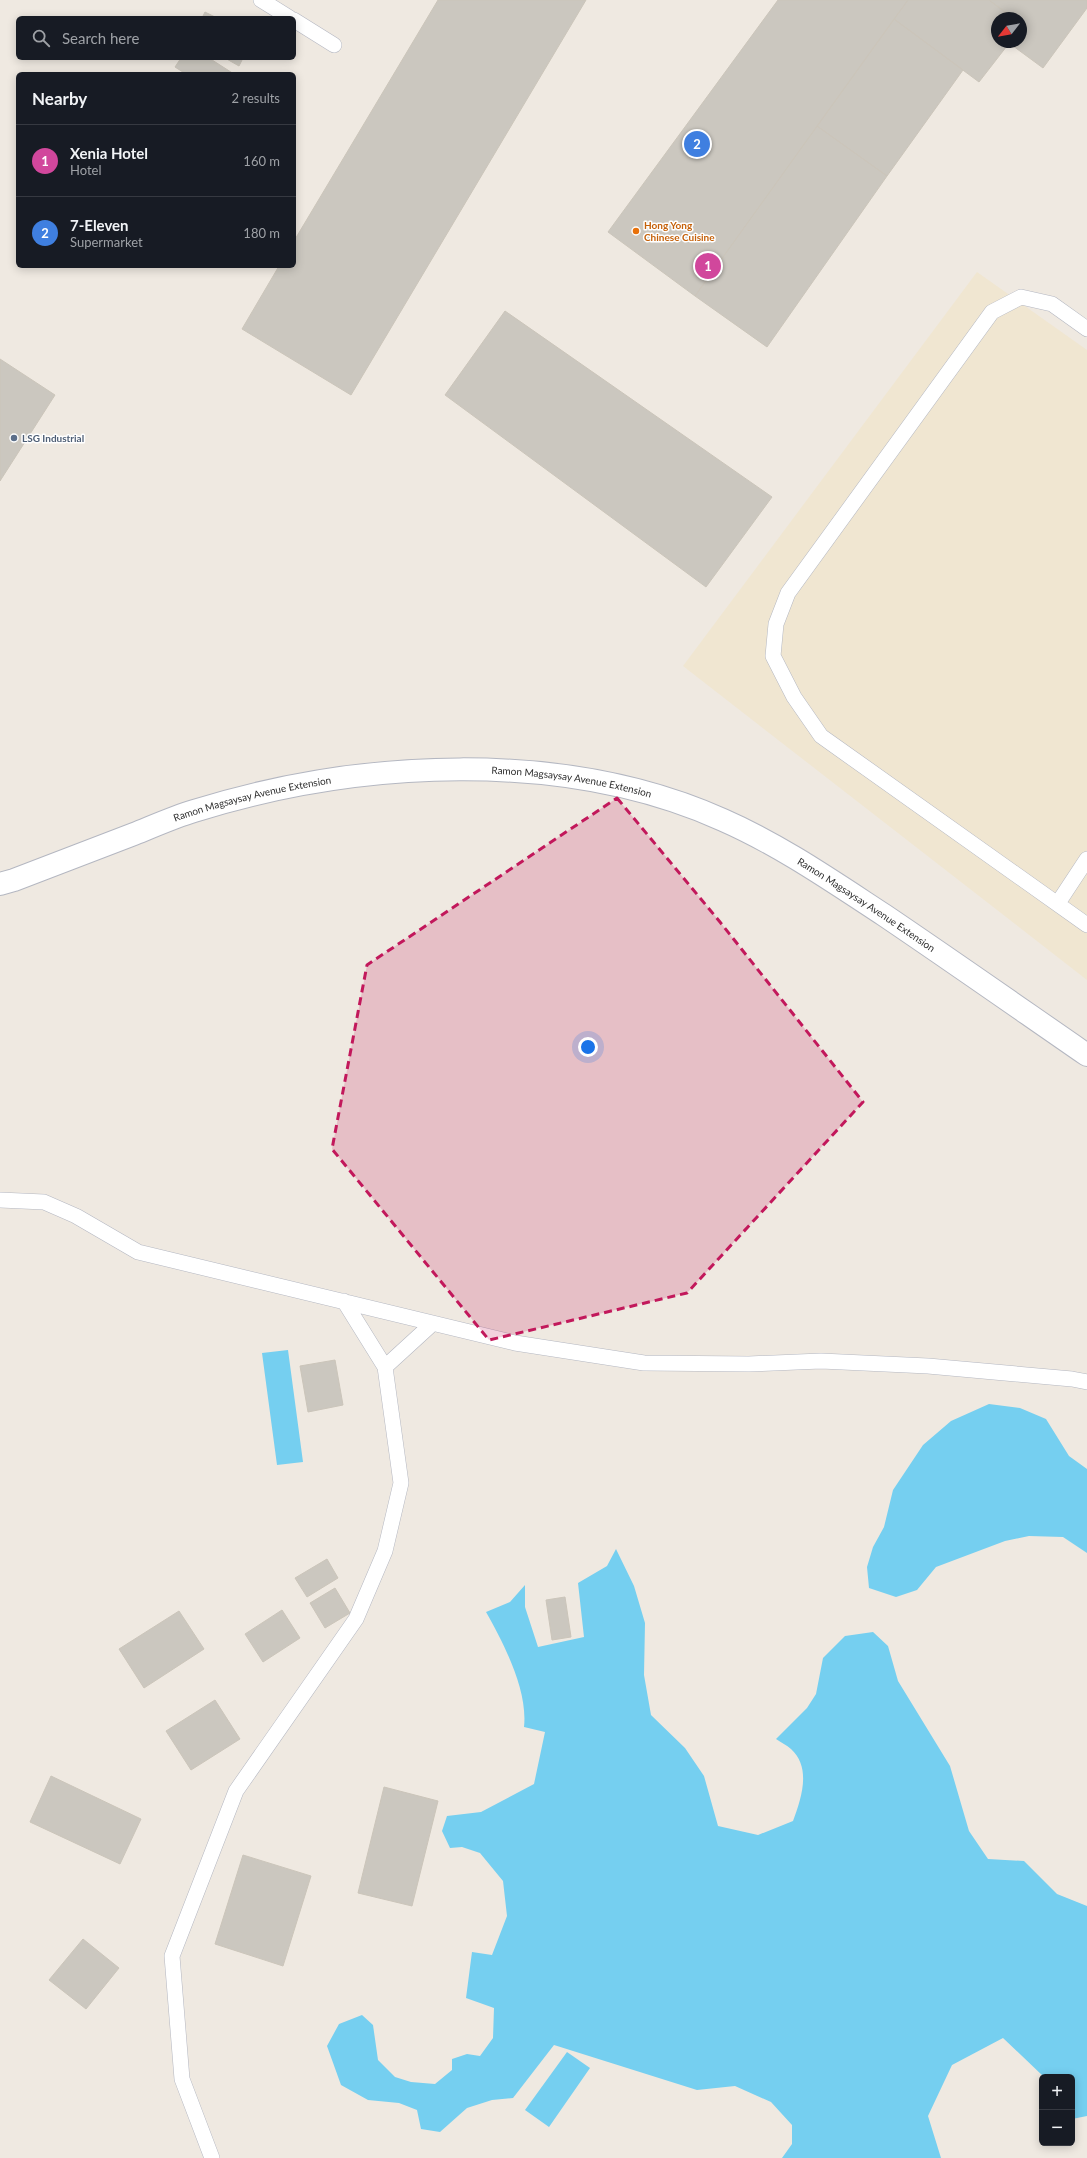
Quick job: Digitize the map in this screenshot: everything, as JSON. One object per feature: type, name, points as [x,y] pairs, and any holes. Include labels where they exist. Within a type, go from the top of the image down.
[{"type":"street","name":"Ramon Magsaysay Avenue Extension","points":[[0,884],[14,880],[192,811],[298,784],[415,770],[476,769],[536,773],[606,782],[671,800],[722,819],[772,844],[831,880],[1087,1055]]},
{"type":"lane","points":[[262,0],[287,16]]},
{"type":"lane","points":[[296,21],[334,45]]},
{"type":"lane","points":[[1087,329],[1052,304],[1021,298],[992,312],[788,593],[776,624],[773,656],[794,697],[821,736],[1087,925]]},
{"type":"lane","points":[[1058,903],[1087,859]]},
{"type":"lane","points":[[0,1200],[44,1202],[76,1216],[138,1252],[344,1301],[432,1324],[458,1328],[515,1343],[644,1363],[749,1364],[821,1361],[928,1366],[1072,1379],[1087,1382]]},
{"type":"lane","points":[[212,2158],[182,2079],[172,1956],[236,1791],[356,1619],[385,1551],[401,1483],[385,1367],[344,1301]]},
{"type":"lane","points":[[385,1367],[432,1324]]},
{"type":"highlighted area","points":[[617,798],[720,922],[863,1102],[687,1293],[489,1340],[332,1149],[367,965]]},
{"type":"shaded area","points":[[977,272],[1087,350],[1087,980],[683,666]]},
{"type":"water","points":[[288,1350],[303,1462],[277,1465],[262,1353]]},
{"type":"water","points":[[989,1404],[1020,1408],[1046,1419],[1069,1456],[1087,1469],[1087,1553],[1063,1537],[1029,1536],[1005,1541],[936,1567],[917,1590],[896,1597],[869,1588],[867,1567],[873,1547],[884,1527],[893,1490],[923,1445],[951,1421]]},
{"type":"water","points":[[616,1549],[634,1586],[645,1623],[644,1675],[651,1715],[685,1748],[704,1776],[718,1826],[758,1835],[793,1821],[801,1794],[803,1774],[801,1765],[791,1749],[776,1739],[807,1708],[816,1694],[823,1658],[845,1636],[873,1632],[888,1646],[898,1681],[950,1766],[969,1831],[988,1859],[1024,1861],[1057,1894],[1087,1906],[1087,2116],[1075,2118],[1075,2074],[1041,2074],[1003,2038],[952,2065],[928,2116],[941,2158],[782,2158],[792,2144],[792,2125],[771,2102],[735,2086],[697,2090],[554,2045],[513,2098],[492,2100],[467,2108],[440,2132],[421,2129],[417,2110],[399,2103],[368,2100],[341,2085],[327,2046],[339,2024],[362,2015],[373,2025],[378,2060],[395,2077],[411,2082],[435,2084],[452,2070],[452,2059],[467,2054],[480,2056],[493,2038],[494,2008],[466,1998],[472,1952],[492,1955],[507,1916],[503,1881],[480,1853],[462,1847],[450,1848],[442,1831],[447,1816],[481,1812],[534,1784],[545,1732],[524,1727],[522,1698],[518,1683],[507,1653],[486,1612],[510,1602],[525,1585],[525,1607],[538,1647],[584,1637],[578,1583],[607,1566]]},
{"type":"water","points":[[567,2052],[590,2068],[549,2127],[525,2110]]},
{"type":"building","points":[[438,0],[586,0],[351,395],[242,329],[278,268],[296,268],[296,238]]},
{"type":"building","points":[[778,0],[908,0],[695,296],[608,232]]},
{"type":"building","points":[[908,0],[989,0],[1005,12],[991,12],[991,48],[1005,48],[979,82],[894,19]]},
{"type":"building","points":[[989,0],[1087,0],[1087,8],[1043,68],[1016,48],[1027,48],[1027,12],[1005,12]]},
{"type":"building","points":[[205,12],[213,16],[203,16]]},
{"type":"building","points":[[894,19],[963,70],[887,176],[817,126]]},
{"type":"building","points":[[180,60],[212,60],[231,72],[183,72],[175,67]]},
{"type":"building","points":[[228,60],[242,60],[239,66]]},
{"type":"building","points":[[817,126],[887,176],[767,347],[695,296]]},
{"type":"building","points":[[505,311],[772,497],[706,587],[445,395]]},
{"type":"building","name":"LSG Industrial","points":[[0,359],[55,395],[0,481]]},
{"type":"building","points":[[335,1360],[343,1405],[308,1412],[300,1366]]},
{"type":"building","points":[[327,1559],[338,1578],[307,1597],[295,1578]]},
{"type":"building","points":[[335,1588],[350,1613],[325,1628],[310,1603]]},
{"type":"building","points":[[565,1597],[571,1637],[552,1640],[546,1600]]},
{"type":"building","points":[[282,1610],[300,1638],[263,1662],[245,1634]]},
{"type":"building","points":[[179,1611],[204,1649],[144,1688],[119,1649]]},
{"type":"building","points":[[215,1700],[240,1739],[191,1770],[166,1731]]},
{"type":"building","points":[[51,1776],[141,1819],[120,1864],[30,1822]]},
{"type":"building","points":[[384,1787],[438,1801],[412,1906],[358,1893]]},
{"type":"building","points":[[243,1855],[311,1876],[283,1966],[215,1944]]},
{"type":"building","points":[[83,1939],[119,1968],[86,2009],[49,1980]]},
{"type":"place","name":"7-Eleven","points":[[697,144]]},
{"type":"place","name":"Hong Yong Chinese Cuisine","points":[[636,231]]},
{"type":"place","name":"Xenia Hotel","points":[[708,266]]},
{"type":"place","name":"LSG Industrial","points":[[14,438]]}]
